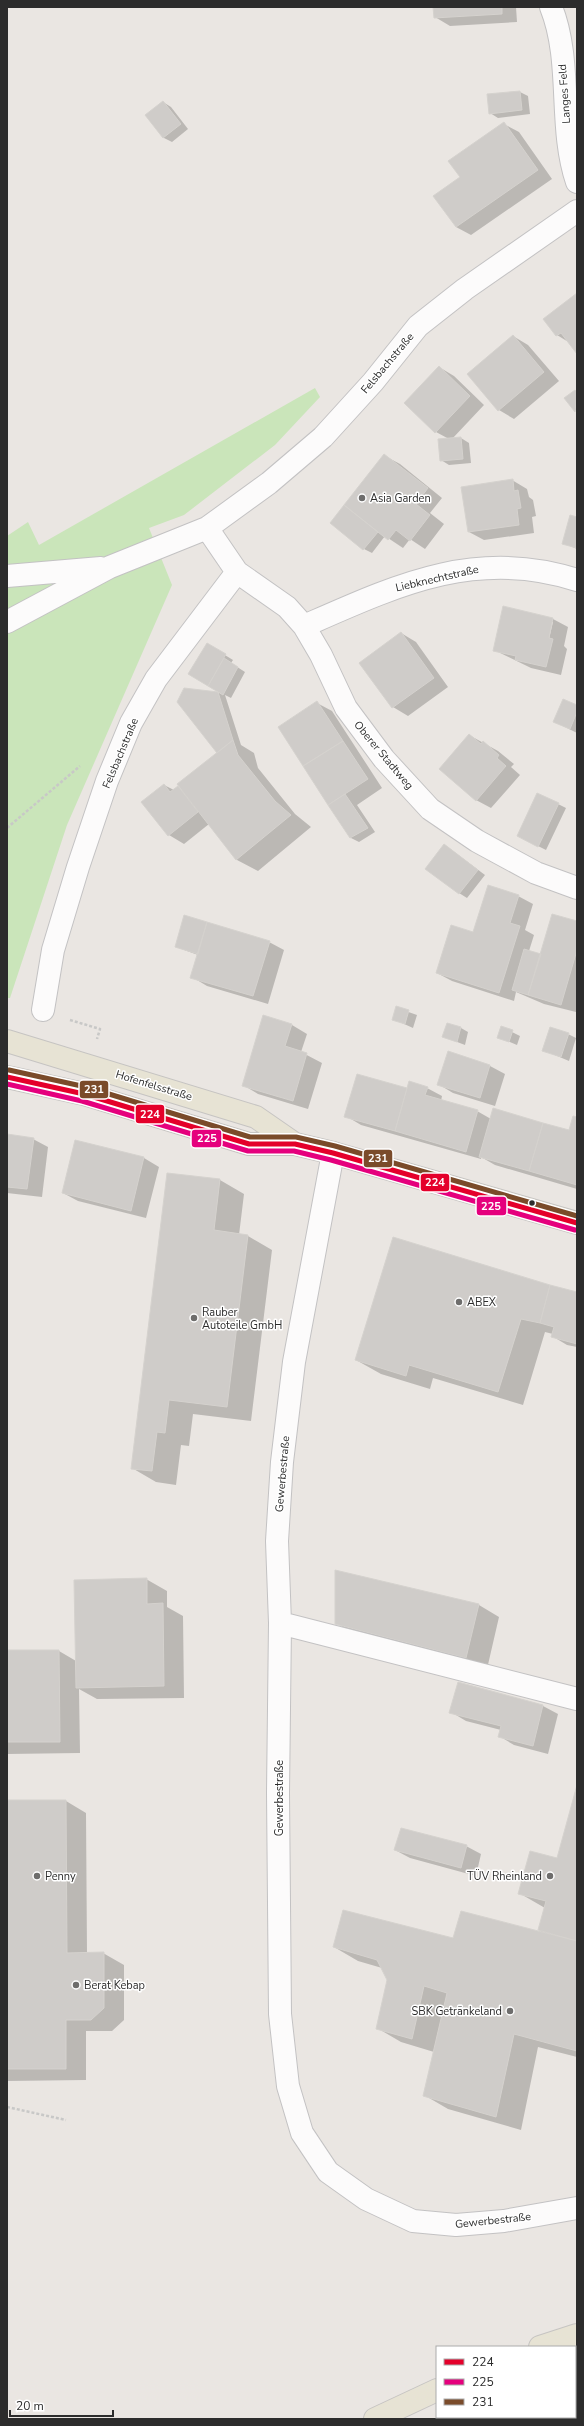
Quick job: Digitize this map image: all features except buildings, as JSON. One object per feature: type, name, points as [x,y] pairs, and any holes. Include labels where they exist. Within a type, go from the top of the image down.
[{"type":"main road","name":"Hofenfelsstraße","points":[[7,1041],[256,1117],[295,1144]]},
{"type":"main road","name":"Hofenfelsstraße","points":[[7,1077],[84,1094],[249,1144],[295,1144],[333,1153],[577,1223]]},
{"type":"main road","points":[[543,2346],[577,2335]]},
{"type":"main road","points":[[375,2419],[436,2390]]},
{"type":"street","name":"Langes Feld","points":[[551,7],[561,43],[570,162],[577,182]]},
{"type":"street","name":"Felsbachstraße","points":[[7,622],[110,567],[207,528],[270,483],[323,437],[373,382],[418,326],[466,288],[577,211]]},
{"type":"street","points":[[207,528],[237,572]]},
{"type":"street","name":"Liebknechtstraße","points":[[304,626],[394,587],[490,566],[533,568],[577,580]]},
{"type":"street","name":"Felsbachstraße","points":[[7,576],[110,567]]},
{"type":"street","name":"Felsbachstraße","points":[[43,1010],[53,950],[78,867],[107,781],[131,723],[156,679],[237,572]]},
{"type":"street","name":"Oberer Stadtweg","points":[[237,572],[287,607],[304,626],[321,655],[346,708],[384,759],[430,808],[477,841],[536,873],[577,888]]},
{"type":"street","name":"Felsbachstraße","points":[[7,608],[41,604]]},
{"type":"street","name":"Gewerbestraße","points":[[333,1153],[294,1362],[282,1462],[277,1540],[280,1623],[278,1793],[280,2014],[288,2086],[302,2133],[328,2172],[366,2199],[413,2222],[456,2225],[504,2221],[577,2208]]},
{"type":"street","points":[[280,1623],[577,1699]]},
{"type":"path","points":[[7,828],[84,763]]},
{"type":"path","points":[[7,2107],[66,2120]]},
{"type":"green space","points":[[315,388],[320,397],[275,445],[184,515],[149,528],[172,585],[67,825],[10,998],[7,998],[7,536],[28,522],[39,545]]},
{"type":"transit line","name":"231","points":[[9,1070],[86,1087],[250,1137],[296,1137],[335,1146],[577,1216]]},
{"type":"transit line","name":"224","points":[[7,1077],[84,1094],[249,1144],[295,1144],[333,1153],[577,1223]]},
{"type":"transit line","name":"225","points":[[7,1084],[82,1101],[248,1151],[294,1151],[331,1160],[575,1230]]},
{"type":"place","name":"Asia Garden","points":[[362,498]]},
{"type":"place","name":"ABEX","points":[[459,1302]]},
{"type":"place","name":"Rauber Autoteile GmbH","points":[[194,1318]]},
{"type":"place","name":"Penny","points":[[37,1876]]},
{"type":"place","name":"TÜV Rheinland","points":[[550,1876]]},
{"type":"place","name":"Berat Kebap","points":[[76,1985]]},
{"type":"place","name":"SBK Getränkeland","points":[[510,2011]]}]
